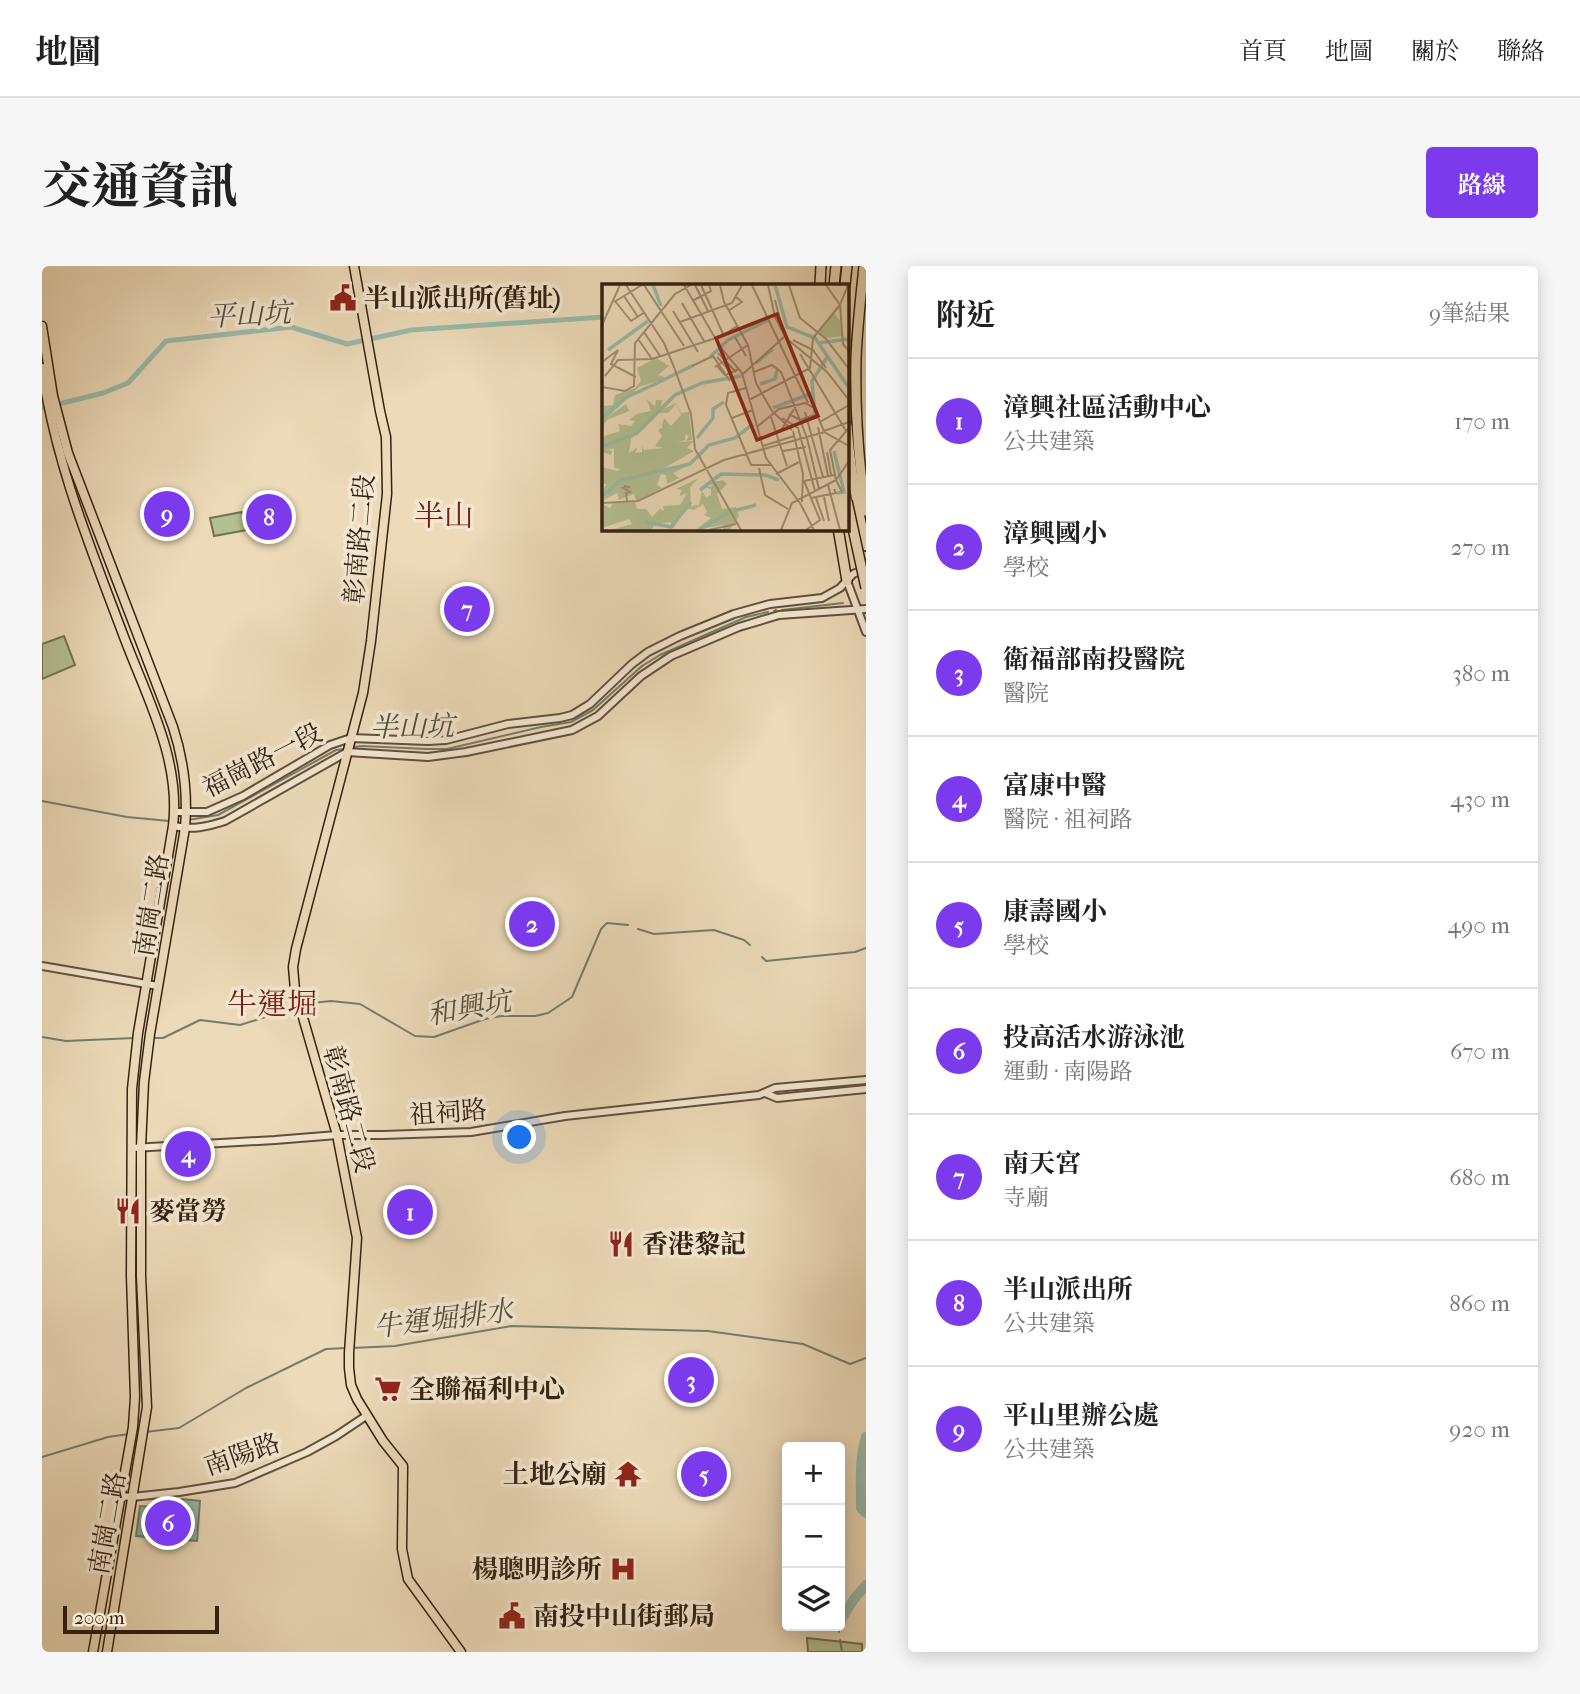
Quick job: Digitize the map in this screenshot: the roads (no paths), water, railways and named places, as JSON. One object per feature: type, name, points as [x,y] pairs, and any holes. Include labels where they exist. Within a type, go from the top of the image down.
[{"type":"highway","points":[[820,284],[821,266]]},
{"type":"highway","points":[[834,284],[836,266]]},
{"type":"highway","points":[[845,284],[847,266]]},
{"type":"highway","points":[[864,266],[856,357],[856,429],[866,511]]},
{"type":"highway","points":[[848,440],[866,546]]},
{"type":"highway","points":[[848,506],[866,588]]},
{"type":"highway","points":[[838,530],[847,580]]},
{"type":"main road","name":"彰南路二段","points":[[354,266],[386,437],[387,494],[362,699],[296,949],[293,978],[337,1135],[357,1238],[349,1350],[351,1385],[366,1416],[403,1466],[402,1549],[408,1579],[461,1652]]},
{"type":"main road","points":[[42,326],[45,368],[53,412]]},
{"type":"main road","name":"南崗二路","points":[[53,412],[60,456],[82,524],[168,755],[175,797],[173,825],[138,1033],[132,1089],[137,1148],[133,1427],[93,1652]]},
{"type":"main road","name":"南崗二路","points":[[53,412],[173,727],[185,775],[185,828],[158,986],[137,1148]]},
{"type":"main road","name":"南崗二路","points":[[107,1652],[145,1427],[148,1391],[136,1232]]},
{"type":"street","name":"福崗路一段","points":[[175,812],[208,812],[243,796],[330,746],[446,740],[508,724],[572,715],[590,705],[648,652],[680,636],[734,614],[771,604],[822,598],[840,588],[853,574],[866,569]]},
{"type":"street","points":[[847,580],[862,609],[866,632]]},
{"type":"street","name":"福崗路一段","points":[[173,825],[194,829],[225,821],[349,746],[428,757],[572,730],[598,716],[641,676],[671,656],[739,627],[771,617],[862,609]]},
{"type":"street","points":[[42,966],[158,986]]},
{"type":"street","points":[[765,1093],[775,1088],[866,1080]]},
{"type":"street","points":[[765,1093],[777,1098],[866,1089]]},
{"type":"street","name":"祖祠路","points":[[137,1148],[337,1135],[471,1132],[565,1116],[765,1093]]},
{"type":"street","name":"南陽路","points":[[120,1496],[179,1492],[235,1483],[307,1452],[366,1416]]},
{"type":"waterway","name":"平山坑","points":[[42,408],[103,393],[128,383],[166,341],[291,327],[347,344],[411,330],[602,317]]},
{"type":"waterway","name":"半山坑","points":[[782,610],[843,603]]},
{"type":"waterway","name":"半山坑","points":[[353,747],[447,749],[571,722],[593,710],[642,666],[660,655],[746,617],[768,612]]},
{"type":"waterway","name":"半山坑","points":[[188,820],[218,815],[336,750],[344,749]]},
{"type":"waterway","name":"半山坑","points":[[42,801],[127,817],[169,821]]},
{"type":"waterway","name":"和興坑","points":[[302,1006],[331,1001],[360,1004],[415,1036],[434,1037],[485,1019],[548,1013],[572,997],[601,929],[607,923],[628,925]]},
{"type":"waterway","name":"和興坑","points":[[638,929],[654,934],[714,930],[744,940],[750,945]]},
{"type":"waterway","name":"和興坑","points":[[762,957],[766,961],[855,952],[866,948]]},
{"type":"waterway","name":"和興坑","points":[[154,1038],[163,1038],[200,1020],[240,1025],[297,1007]]},
{"type":"waterway","name":"和興坑","points":[[42,1037],[66,1041],[134,1038]]},
{"type":"waterway","name":"牛運堀排水","points":[[352,1348],[395,1346],[511,1326],[708,1331],[803,1344],[850,1364],[866,1358]]},
{"type":"waterway","name":"牛運堀排水","points":[[145,1432],[179,1428],[246,1388],[326,1349],[347,1348]]},
{"type":"waterway","name":"牛運堀排水","points":[[42,1457],[108,1437],[129,1434]]},
{"type":"waterway","points":[[866,1437],[861,1481],[861,1508],[866,1513]]},
{"type":"waterway","points":[[845,1613],[866,1585]]},
{"type":"waterway","points":[[840,1640],[842,1652]]},
{"type":"place","name":"半山派出所(舊址)","points":[[343,298]]},
{"type":"place","name":"平山里辦公處","points":[[167,514]]},
{"type":"place","name":"半山派出所","points":[[269,517]]},
{"type":"place","name":"南天宮","points":[[467,609]]},
{"type":"place","name":"漳興國小","points":[[532,924]]},
{"type":"place","name":"富康中醫","points":[[188,1154]]},
{"type":"place","name":"麥當勞","points":[[128,1211]]},
{"type":"place","name":"漳興社區活動中心","points":[[410,1212]]},
{"type":"place","name":"香港黎記","points":[[621,1244]]},
{"type":"place","name":"衛福部南投醫院","points":[[691,1380]]},
{"type":"place","name":"全聯福利中心","points":[[388,1389]]},
{"type":"place","name":"土地公廟","points":[[628,1474]]},
{"type":"place","name":"康壽國小","points":[[704,1474]]},
{"type":"place","name":"投高活水游泳池","points":[[168,1523]]},
{"type":"place","name":"楊聰明診所","points":[[623,1569]]},
{"type":"place","name":"南投中山街郵局","points":[[512,1616]]},
{"type":"district","name":"半山","points":[[444,516]]},
{"type":"district","name":"牛運堀","points":[[272,1004]]}]
